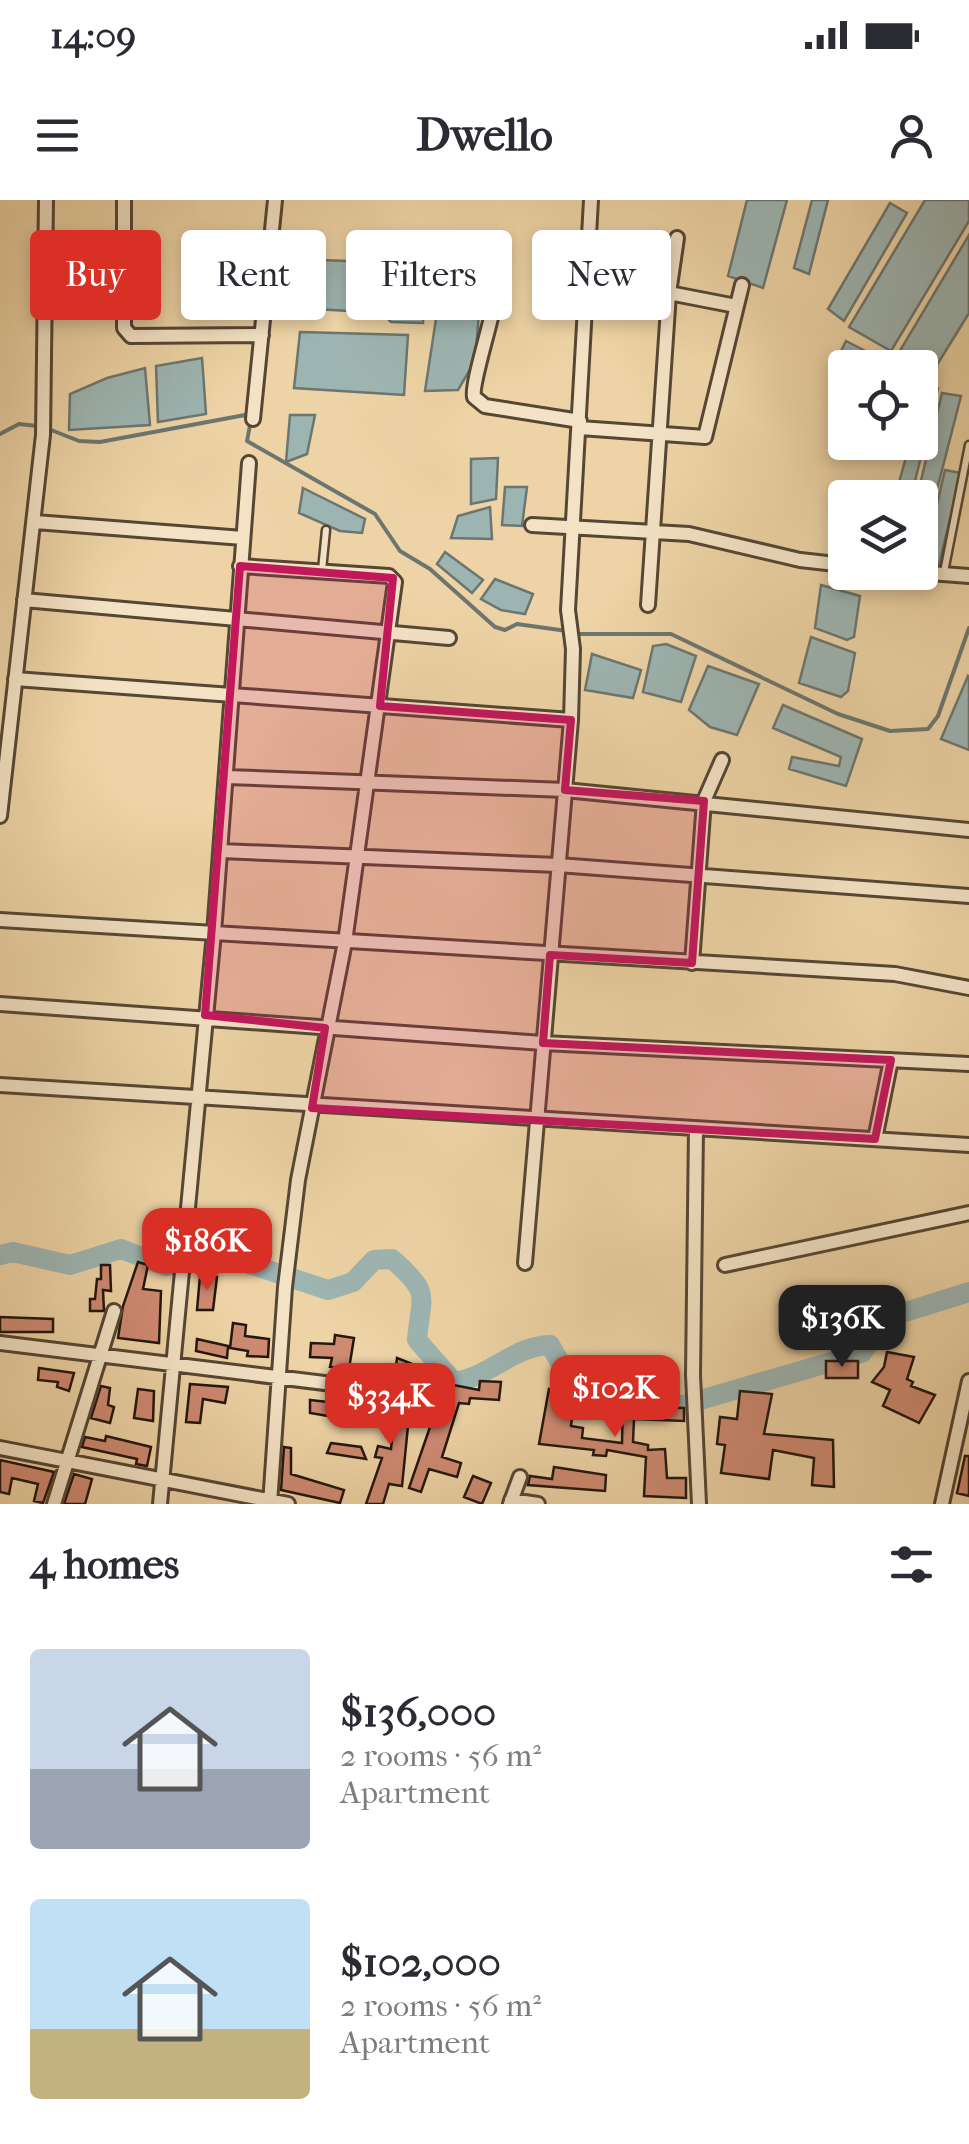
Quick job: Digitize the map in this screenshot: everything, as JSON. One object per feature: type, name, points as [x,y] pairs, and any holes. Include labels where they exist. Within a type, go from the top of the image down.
[{"type":"street","points":[[0,816],[43,435],[46,200]]},
{"type":"street","points":[[124,200],[124,328],[131,336],[262,335]]},
{"type":"street","points":[[253,419],[274,200]]},
{"type":"street","points":[[590,230],[591,200]]},
{"type":"street","points":[[671,275],[677,238]]},
{"type":"street","points":[[491,320],[486,350],[472,387],[474,397],[485,406],[659,436],[705,436],[742,285]]},
{"type":"street","points":[[671,295],[736,306]]},
{"type":"street","points":[[525,1263],[570,720],[574,649],[568,610],[585,320]]},
{"type":"street","points":[[648,605],[666,320]]},
{"type":"street","points":[[160,1504],[214,933],[249,463]]},
{"type":"street","points":[[35,522],[243,538]]},
{"type":"street","points":[[532,525],[652,530],[828,562]]},
{"type":"street","points":[[240,566],[394,578],[358,857],[325,1028],[284,1287],[271,1502]]},
{"type":"street","points":[[938,573],[969,576]]},
{"type":"street","points":[[24,600],[448,638]]},
{"type":"street","points":[[15,679],[570,720]]},
{"type":"street","points":[[692,963],[695,878],[704,802],[722,760]]},
{"type":"street","points":[[227,777],[368,786],[564,790],[969,830]]},
{"type":"street","points":[[220,852],[558,866],[969,896]]},
{"type":"street","points":[[0,920],[894,974],[969,988]]},
{"type":"street","points":[[0,1004],[204,1015],[325,1028],[543,1042],[969,1064]]},
{"type":"street","points":[[876,1139],[892,1060]]},
{"type":"street","points":[[0,1085],[312,1108],[969,1145]]},
{"type":"street","points":[[696,1129],[693,1375],[699,1504]]},
{"type":"street","points":[[725,1264],[969,1213]]},
{"type":"street","points":[[54,1504],[114,1311]]},
{"type":"street","points":[[0,1344],[430,1396]]},
{"type":"street","points":[[942,1504],[969,1382]]},
{"type":"street","points":[[0,1448],[288,1504]]},
{"type":"street","points":[[520,1477],[511,1502],[538,1504]]},
{"type":"lane","points":[[943,573],[969,446]]},
{"type":"lane","points":[[322,571],[326,530]]},
{"type":"highlighted area","points":[[240,566],[393,578],[380,706],[571,720],[565,790],[704,801],[692,963],[550,955],[543,1043],[891,1060],[875,1139],[312,1108],[325,1028],[205,1015]]},
{"type":"water","points":[[747,200],[787,200],[763,288],[728,276]]},
{"type":"water","points":[[812,200],[828,200],[809,274],[794,268]]},
{"type":"water","points":[[925,200],[969,200],[969,221],[892,350],[849,327]]},
{"type":"water","points":[[890,203],[907,213],[844,321],[828,309]]},
{"type":"water","points":[[969,235],[969,313],[938,363],[938,350],[900,350]]},
{"type":"water","points":[[326,260],[346,261],[346,311],[326,310]]},
{"type":"water","points":[[389,320],[423,320],[423,323]]},
{"type":"water","points":[[436,320],[478,320],[475,361],[458,390],[425,391]]},
{"type":"water","points":[[300,332],[408,335],[404,395],[294,388]]},
{"type":"water","points":[[846,341],[864,350],[842,350]]},
{"type":"water","points":[[202,358],[206,414],[158,422],[156,366]]},
{"type":"water","points":[[145,368],[150,425],[69,430],[70,394]]},
{"type":"water","points":[[942,393],[961,396],[938,486],[938,480],[921,480],[926,460],[938,460],[938,410]]},
{"type":"water","points":[[290,415],[315,415],[307,454],[286,462]]},
{"type":"water","points":[[498,458],[496,499],[471,504],[471,459]]},
{"type":"water","points":[[905,460],[920,460],[915,480],[900,480]]},
{"type":"water","points":[[945,470],[961,473],[938,569],[938,500]]},
{"type":"water","points":[[505,487],[527,487],[522,526],[502,525]]},
{"type":"water","points":[[303,488],[365,519],[362,533],[340,531],[299,513]]},
{"type":"water","points":[[490,507],[492,539],[451,538],[458,516]]},
{"type":"water","points":[[445,552],[483,580],[472,593],[437,564]]},
{"type":"water","points":[[495,579],[533,594],[525,614],[501,610],[481,599]]},
{"type":"water","points":[[821,585],[860,596],[854,637],[847,640],[815,628]]},
{"type":"water","points":[[811,637],[855,653],[848,691],[841,697],[799,683]]},
{"type":"water","points":[[666,644],[696,656],[681,702],[643,692],[653,646]]},
{"type":"water","points":[[592,654],[641,670],[633,698],[585,690]]},
{"type":"water","points":[[708,666],[759,684],[737,735],[710,727],[689,710]]},
{"type":"water","points":[[969,677],[969,750],[941,739]]},
{"type":"water","points":[[783,705],[862,739],[846,786],[789,769],[792,757],[839,766],[841,757],[773,728]]},
{"type":"building","points":[[138,1262],[148,1265],[143,1289],[161,1291],[159,1343],[118,1338],[123,1306]]},
{"type":"building","points":[[101,1265],[110,1265],[111,1291],[103,1290],[104,1311],[90,1311],[90,1299],[95,1299],[97,1279],[101,1279]]},
{"type":"building","points":[[200,1276],[217,1277],[213,1310],[197,1310]]},
{"type":"building","points":[[0,1317],[53,1319],[53,1332],[0,1332]]},
{"type":"building","points":[[233,1323],[246,1325],[245,1336],[269,1339],[268,1357],[247,1356],[248,1351],[230,1348]]},
{"type":"building","points":[[335,1335],[354,1338],[349,1369],[330,1367],[332,1358],[310,1357],[311,1343],[334,1344]]},
{"type":"building","points":[[197,1339],[228,1346],[227,1358],[196,1351]]},
{"type":"building","points":[[887,1352],[914,1357],[907,1379],[913,1382],[911,1386],[935,1395],[919,1423],[883,1406],[890,1390],[872,1382],[884,1367]]},
{"type":"building","points":[[397,1358],[420,1367],[419,1379],[395,1375]]},
{"type":"building","points":[[826,1361],[858,1361],[858,1378],[826,1378]]},
{"type":"building","points":[[39,1368],[74,1373],[69,1391],[57,1387],[58,1382],[38,1380]]},
{"type":"building","points":[[480,1381],[501,1382],[499,1400],[470,1398],[469,1404],[459,1403],[442,1457],[461,1463],[457,1477],[429,1469],[421,1492],[409,1488],[440,1398],[438,1382],[479,1390]]},
{"type":"building","points":[[190,1384],[228,1387],[225,1403],[203,1399],[200,1423],[186,1422]]},
{"type":"building","points":[[101,1386],[110,1388],[108,1405],[114,1407],[110,1423],[91,1418]]},
{"type":"building","points":[[138,1389],[154,1391],[153,1421],[134,1418]]},
{"type":"building","points":[[549,1389],[575,1392],[571,1426],[583,1428],[582,1438],[622,1443],[623,1400],[635,1401],[635,1407],[684,1408],[684,1421],[634,1419],[633,1442],[648,1445],[648,1450],[665,1449],[667,1478],[686,1478],[686,1498],[644,1496],[646,1457],[607,1450],[606,1456],[593,1455],[594,1450],[539,1444]]},
{"type":"building","points":[[740,1391],[772,1394],[764,1434],[833,1440],[834,1487],[812,1485],[814,1458],[773,1450],[769,1479],[721,1473],[725,1445],[717,1444],[720,1417],[737,1419]]},
{"type":"building","points":[[370,1399],[410,1406],[402,1486],[389,1484],[383,1504],[366,1504],[382,1458],[375,1457],[378,1446],[391,1449],[394,1421],[368,1419]]},
{"type":"building","points":[[310,1400],[347,1404],[346,1419],[310,1413]]},
{"type":"building","points":[[106,1436],[151,1447],[147,1466],[136,1464],[137,1459],[82,1447],[85,1437],[105,1441]]},
{"type":"building","points":[[331,1443],[361,1447],[366,1459],[327,1453]]},
{"type":"building","points":[[284,1447],[291,1448],[291,1474],[344,1490],[340,1503],[281,1490]]},
{"type":"building","points":[[965,1456],[969,1456],[969,1496],[957,1493]]},
{"type":"building","points":[[0,1460],[54,1472],[43,1503],[34,1501],[38,1484],[12,1478],[9,1494],[0,1492]]},
{"type":"building","points":[[554,1467],[606,1475],[605,1491],[528,1485],[530,1476],[552,1479]]},
{"type":"building","points":[[74,1474],[92,1479],[85,1504],[64,1504]]},
{"type":"building","points":[[473,1476],[491,1483],[482,1504],[464,1497]]},
{"type":"waterway","points":[[46,428],[79,441],[100,442],[245,415],[250,425],[247,441],[375,514],[400,551],[430,569],[495,627],[505,630],[517,624],[567,631]]},
{"type":"waterway","points":[[0,434],[19,424],[37,426]]},
{"type":"waterway","points":[[576,634],[671,634],[838,714],[890,731],[928,729],[938,716],[969,628]]},
{"type":"waterway","points":[[0,1255],[13,1252],[70,1265],[121,1249],[166,1266],[204,1258],[231,1258],[328,1290],[353,1282],[374,1260],[392,1259],[419,1288],[417,1340],[454,1382],[479,1374],[524,1350],[550,1345],[567,1375],[587,1391],[648,1406],[683,1405],[862,1353],[886,1318],[969,1292]]}]
